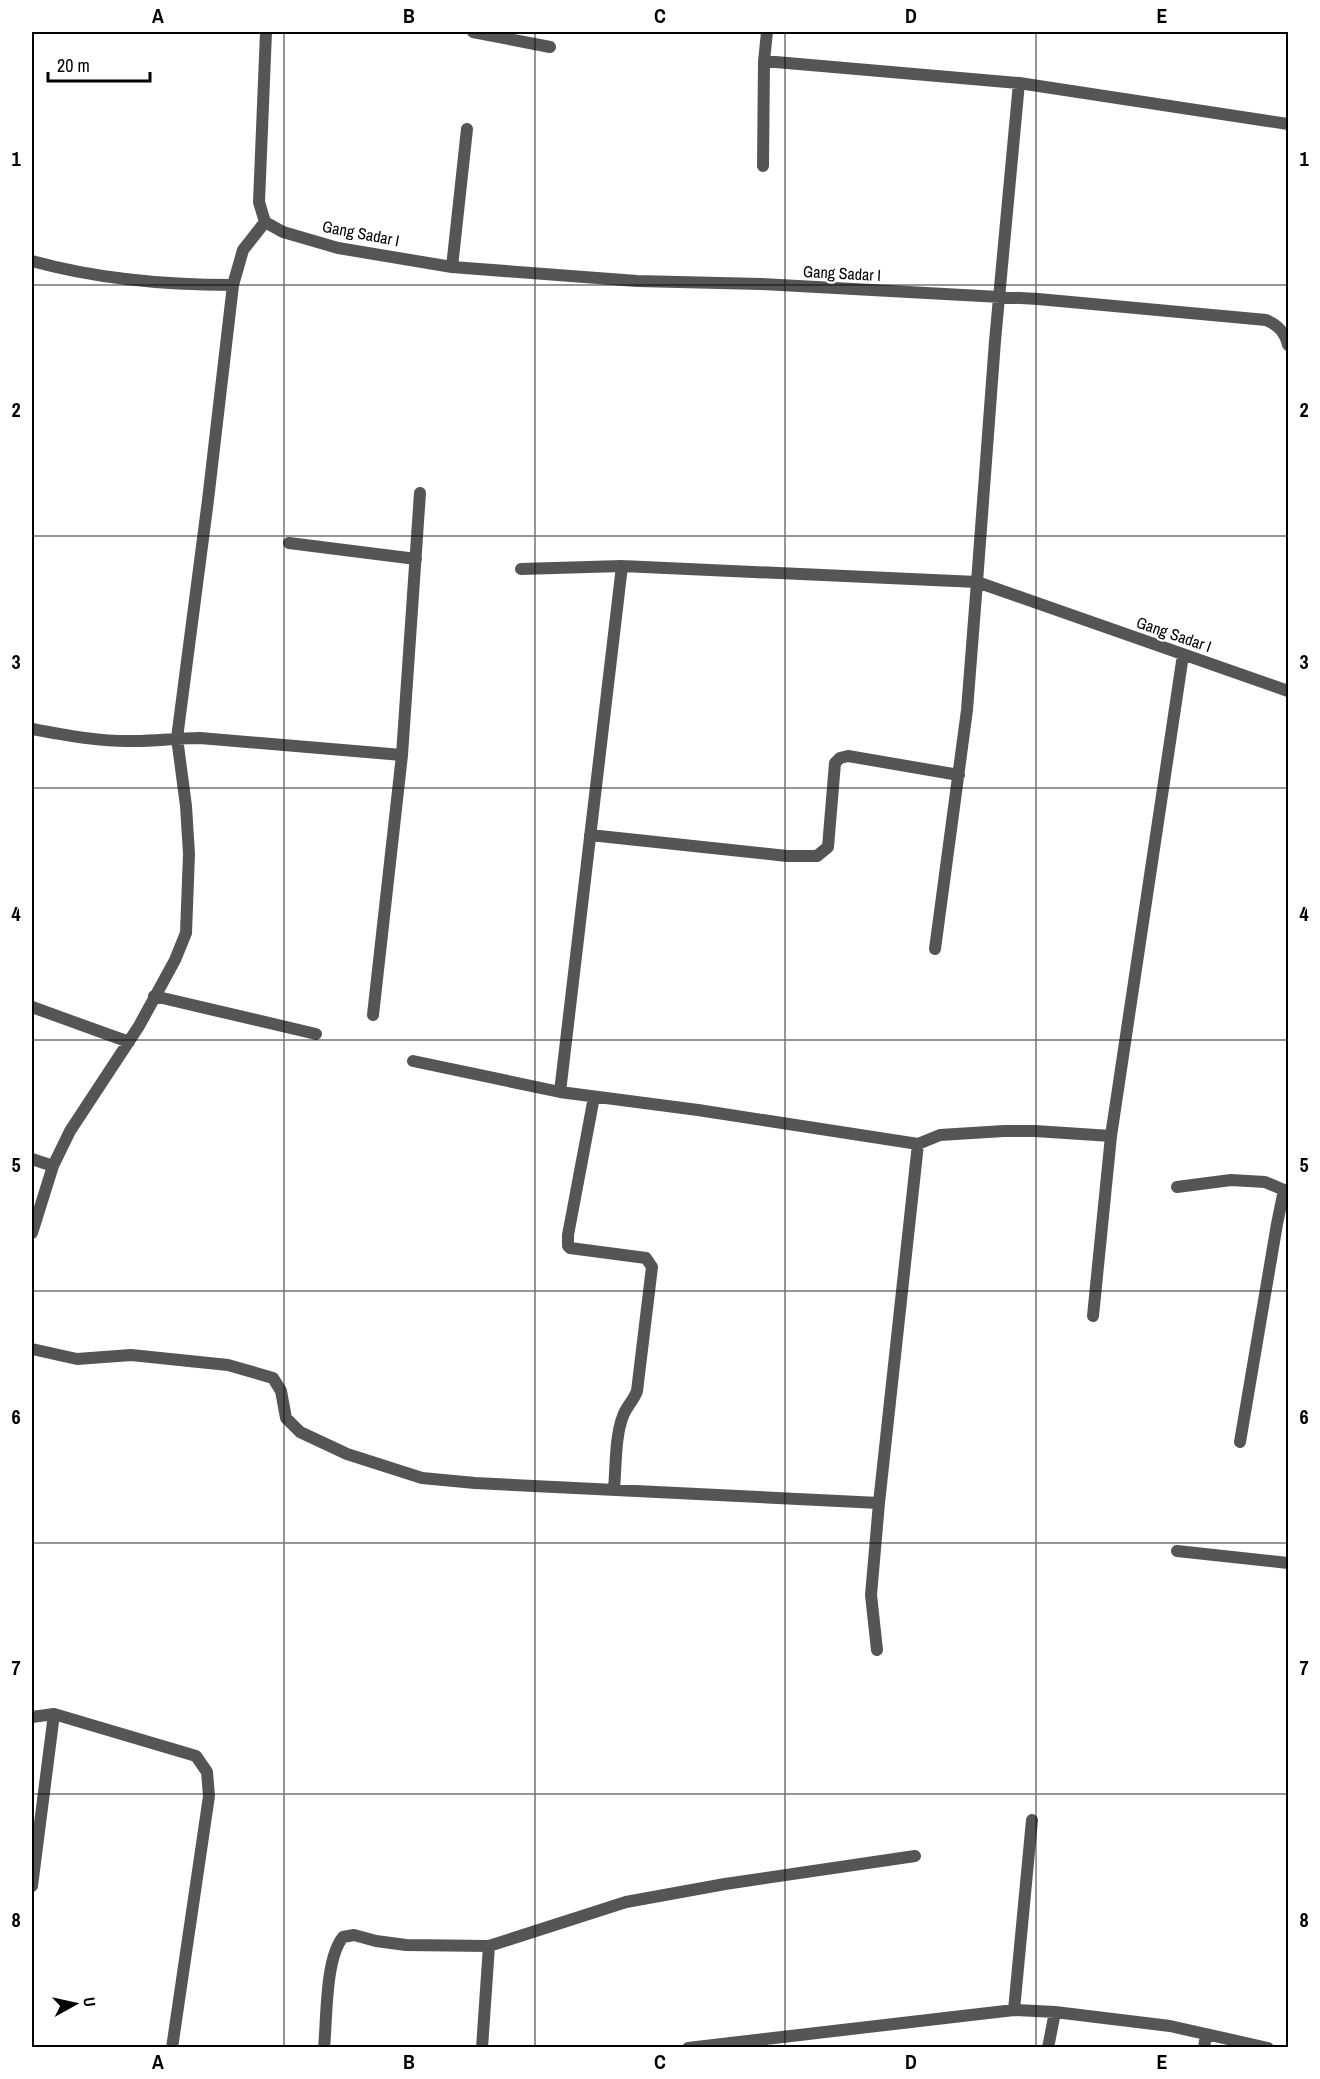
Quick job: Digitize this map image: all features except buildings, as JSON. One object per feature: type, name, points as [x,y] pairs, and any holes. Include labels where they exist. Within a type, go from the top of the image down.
[{"type":"street","points":[[32,1233],[53,1166],[70,1131],[129,1042],[175,960],[186,933],[189,854],[186,806],[177,738],[233,285],[243,250],[265,222],[258,202],[258,173],[266,32]]},
{"type":"street","points":[[472,32],[550,47]]},
{"type":"street","points":[[763,166],[764,62],[767,32]]},
{"type":"street","points":[[764,62],[1019,83],[1288,123]]},
{"type":"street","points":[[935,949],[967,710],[995,341],[1001,298],[1019,83]]},
{"type":"street","points":[[452,267],[467,129]]},
{"type":"street","name":"Gang Sadar I","points":[[265,222],[283,232],[338,248],[452,267],[637,281],[761,284],[1038,299],[1266,320],[1276,324],[1286,337],[1288,345]]},
{"type":"street","points":[[32,261],[68,271],[128,280],[186,285],[233,285]]},
{"type":"street","points":[[373,1015],[402,755],[420,493]]},
{"type":"street","points":[[289,543],[416,559]]},
{"type":"street","points":[[560,1092],[622,566]]},
{"type":"street","name":"Gang Sadar I","points":[[521,569],[622,566],[977,582],[1288,692]]},
{"type":"street","points":[[1093,1316],[1112,1136],[1183,655]]},
{"type":"street","points":[[32,729],[80,738],[133,742],[177,738],[402,755]]},
{"type":"street","points":[[590,836],[788,856],[816,856],[828,847],[835,763],[840,758],[848,756],[959,775]]},
{"type":"street","points":[[154,996],[316,1034]]},
{"type":"street","points":[[32,1007],[129,1042]]},
{"type":"street","points":[[413,1061],[560,1092],[698,1110],[918,1144],[940,1135],[1004,1131],[1112,1136]]},
{"type":"street","points":[[594,1097],[568,1235],[568,1246],[646,1258],[652,1267],[637,1391],[634,1400],[624,1413],[621,1424],[614,1489]]},
{"type":"street","points":[[877,1650],[871,1595],[918,1144]]},
{"type":"street","points":[[32,1159],[53,1166]]},
{"type":"street","points":[[1177,1187],[1231,1180],[1265,1182],[1286,1191],[1240,1442]]},
{"type":"street","points":[[32,1349],[77,1359],[131,1355],[228,1365],[273,1378],[281,1390],[286,1418],[300,1432],[347,1454],[422,1478],[475,1483],[879,1503]]},
{"type":"street","points":[[1177,1551],[1288,1563]]},
{"type":"street","points":[[32,1717],[54,1714],[196,1756],[207,1772],[209,1796],[172,2048]]},
{"type":"street","points":[[32,1886],[54,1714]]},
{"type":"street","points":[[1014,2010],[1032,1820]]},
{"type":"street","points":[[324,2048],[333,1959],[337,1944],[343,1937],[354,1935],[406,1945],[489,1946],[626,1902],[725,1884],[915,1856]]},
{"type":"street","points":[[482,2048],[489,1946]]},
{"type":"street","points":[[688,2048],[1014,2010],[1055,2012],[1170,2026],[1205,2041],[1268,2048]]},
{"type":"street","points":[[1048,2048],[1055,2012]]}]
